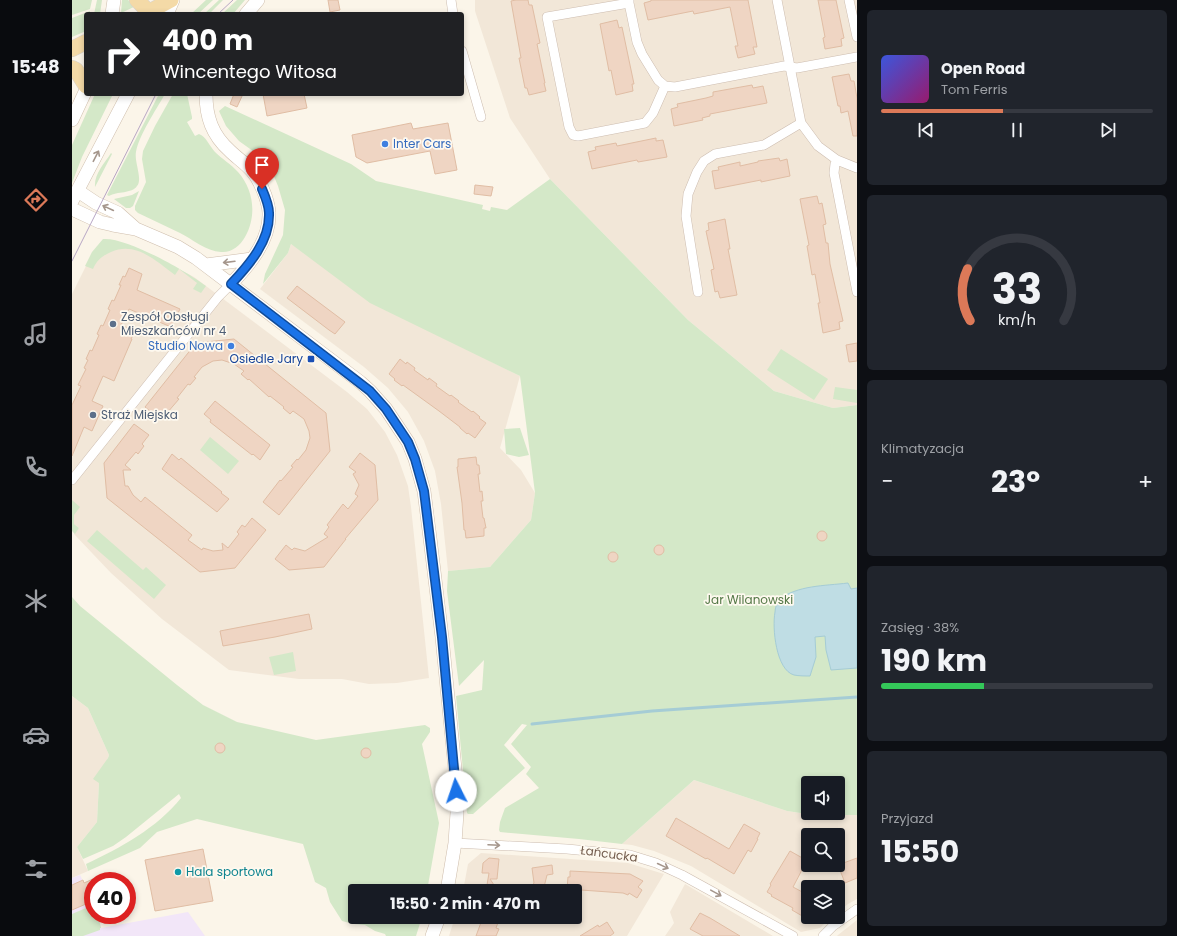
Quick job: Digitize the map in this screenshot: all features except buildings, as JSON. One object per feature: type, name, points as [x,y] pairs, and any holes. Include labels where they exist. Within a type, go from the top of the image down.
[{"type":"main road","points":[[137,0],[146,12]]},
{"type":"main road","points":[[149,12],[172,0]]},
{"type":"main road","points":[[72,48],[84,43]]},
{"type":"main road","points":[[72,68],[76,70],[84,83]]},
{"type":"street","points":[[112,12],[114,0]]},
{"type":"street","points":[[168,12],[172,0]]},
{"type":"street","points":[[248,12],[258,0]]},
{"type":"street","points":[[451,0],[453,12]]},
{"type":"street","points":[[777,0],[801,123],[818,146],[838,160],[857,168]]},
{"type":"street","points":[[849,0],[857,37]]},
{"type":"street","points":[[665,86],[653,113],[645,123],[578,136],[572,133],[566,113],[547,17],[629,2],[640,52],[658,80],[665,86],[675,87],[784,66],[797,68],[857,57]]},
{"type":"street","points":[[464,58],[481,117]]},
{"type":"street","points":[[72,120],[84,94]]},
{"type":"street","points":[[127,96],[75,196],[96,202],[118,213],[136,228],[178,247],[206,265],[370,391],[386,409],[408,442],[415,459],[424,491],[442,637],[456,779],[457,813],[455,843],[448,884]]},
{"type":"street","points":[[72,480],[214,302],[245,269],[264,239],[268,226],[269,213],[268,204],[262,189],[254,172],[219,140],[212,130],[208,118],[206,96]]},
{"type":"street","points":[[698,292],[686,216],[688,194],[697,172],[704,161],[715,154],[764,145],[801,123]]},
{"type":"street","points":[[838,160],[835,164],[834,173],[857,292]]},
{"type":"street","points":[[72,209],[100,222],[136,228]]},
{"type":"street","points":[[206,265],[252,259]]},
{"type":"street","name":"Łańcucka","points":[[455,843],[567,849],[630,855],[656,862],[793,936]]},
{"type":"street","points":[[823,936],[833,926],[857,909]]},
{"type":"street","points":[[432,936],[436,924]]},
{"type":"shaded area","points":[[475,0],[857,0],[857,405],[833,408],[774,391],[688,320],[550,179],[510,118],[475,11]]},
{"type":"shaded area","name":"Osiedle Jary","points":[[291,244],[492,362],[520,376],[500,448],[521,470],[535,493],[531,520],[490,567],[448,571],[441,504],[435,471],[424,441],[408,412],[388,388],[364,367],[260,289],[288,253]]},
{"type":"shaded area","name":"Osiedle Jary","points":[[127,245],[194,277],[347,392],[367,409],[385,432],[397,455],[408,486],[429,678],[397,683],[369,684],[342,679],[299,679],[229,670],[162,619],[111,573],[74,534],[79,528],[74,524],[72,503],[72,294],[91,256]]},
{"type":"shaded area","points":[[72,696],[88,708],[109,755],[99,783],[97,822],[77,847],[88,871],[72,878]]},
{"type":"shaded area","points":[[694,780],[787,811],[801,813],[801,820],[845,820],[845,815],[857,815],[857,899],[845,906],[845,880],[801,880],[801,924],[824,924],[820,928],[801,932],[691,866],[654,851],[622,844]]},
{"type":"shaded area","points":[[481,853],[628,863],[664,874],[627,936],[449,936],[453,924],[582,924],[582,884],[464,884],[468,864]]},
{"type":"shaded area","points":[[80,875],[84,883],[84,924],[100,924],[101,928],[123,924],[136,924],[136,922],[188,912],[205,936],[72,936],[72,878]]},
{"type":"shaded area","points":[[685,884],[773,936],[665,936],[674,923],[670,912]]},
{"type":"shaded area","points":[[857,920],[857,936],[837,936],[838,935]]},
{"type":"green space","points":[[72,0],[92,0],[90,9],[72,15]]},
{"type":"green space","points":[[97,0],[102,0],[100,12],[94,12]]},
{"type":"green space","points":[[122,0],[128,0],[136,6],[123,12],[121,12]]},
{"type":"green space","points":[[206,0],[213,0],[200,12],[193,12]]},
{"type":"green space","points":[[219,0],[223,0],[211,12],[206,12]]},
{"type":"green space","points":[[237,0],[245,0],[235,12],[224,12]]},
{"type":"green space","points":[[84,13],[84,32],[72,37],[72,18]]},
{"type":"green space","points":[[94,96],[112,96],[82,157],[72,183],[72,145]]},
{"type":"green space","points":[[158,96],[164,96],[144,130],[136,152],[139,183],[135,189],[109,196],[107,195]]},
{"type":"green space","points":[[172,96],[187,96],[192,119],[187,122],[195,136],[199,134],[204,137],[215,152],[232,166],[243,179],[248,187],[252,203],[251,221],[245,237],[235,248],[225,252],[215,251],[138,213],[135,210],[135,206],[146,182],[142,159],[143,151]]},
{"type":"green space","name":"Jar Wilanowski","points":[[225,106],[351,164],[376,181],[483,205],[482,209],[490,211],[491,207],[507,210],[550,179],[688,320],[774,391],[833,408],[857,405],[857,815],[845,815],[845,776],[801,776],[801,813],[787,811],[694,780],[622,844],[500,832],[500,822],[505,808],[539,788],[526,774],[531,767],[511,744],[527,725],[522,724],[504,745],[525,768],[473,814],[467,813],[456,696],[482,690],[484,660],[459,686],[447,591],[448,571],[490,567],[531,520],[535,493],[520,376],[370,303],[291,244],[288,253],[263,284],[265,274],[283,235],[285,210],[278,186],[268,162],[239,141],[226,126],[219,111]]},
{"type":"green space","points":[[111,153],[112,154],[95,187],[98,173]]},
{"type":"green space","points":[[139,191],[133,206],[130,208],[126,208],[114,199],[132,195]]},
{"type":"green space","points":[[103,239],[126,243],[141,249],[171,264],[185,272],[206,286],[201,293],[193,289],[197,283],[179,269],[175,275],[145,254],[129,249],[120,249],[105,255],[98,261],[93,269],[85,266],[92,252]]},
{"type":"green space","points":[[781,349],[828,379],[814,400],[767,370]]},
{"type":"green space","points":[[835,387],[857,390],[857,403],[833,399]]},
{"type":"green space","points":[[520,428],[529,455],[519,457],[506,454],[504,429]]},
{"type":"green space","points":[[210,437],[239,461],[228,474],[200,450]]},
{"type":"green space","points":[[72,500],[80,507],[74,515],[74,524],[79,528],[75,534],[72,531]]},
{"type":"green space","points":[[97,530],[143,570],[146,567],[166,585],[154,599],[87,541]]},
{"type":"green space","points":[[72,597],[80,606],[203,705],[237,722],[316,740],[425,725],[430,728],[430,732],[422,744],[439,823],[428,884],[348,884],[348,922],[342,921],[330,902],[326,888],[315,882],[303,844],[197,819],[157,832],[140,848],[88,871],[86,864],[125,844],[149,828],[161,819],[181,798],[179,794],[113,846],[83,859],[77,847],[97,822],[99,783],[93,779],[109,755],[88,708],[72,696]]},
{"type":"green space","points":[[293,652],[296,671],[274,675],[269,657]]},
{"type":"green space","points":[[84,909],[84,924],[100,924],[100,930],[83,936],[72,936],[72,914]]},
{"type":"green space","points":[[354,924],[420,924],[416,936],[386,936],[385,934],[375,931],[365,925]]},
{"type":"water","points":[[848,583],[851,589],[857,588],[857,668],[831,670],[826,650],[825,636],[815,637],[816,657],[810,676],[794,675],[788,672],[779,657],[775,638],[774,619],[778,600],[794,591]]},
{"type":"waterway","points":[[532,724],[652,711],[857,697]]},
{"type":"tram line","points":[[220,12],[233,0]]},
{"type":"tram line","points":[[72,261],[155,96]]},
{"type":"place","name":"Inter Cars","points":[[385,144]]},
{"type":"place","name":"Zespół Obsługi Mieszkańców nr 4","points":[[113,324]]},
{"type":"place","name":"Studio Nowa","points":[[231,346]]},
{"type":"place","name":"Osiedle Jary","points":[[311,359]]},
{"type":"place","name":"Straż Miejska","points":[[93,415]]},
{"type":"place","name":"Hala sportowa","points":[[178,872]]},
{"type":"route","points":[[262,189],[268,204],[269,213],[268,226],[264,239],[245,269],[231,284],[370,391],[386,409],[408,442],[415,459],[424,491],[442,637],[456,791]]}]
